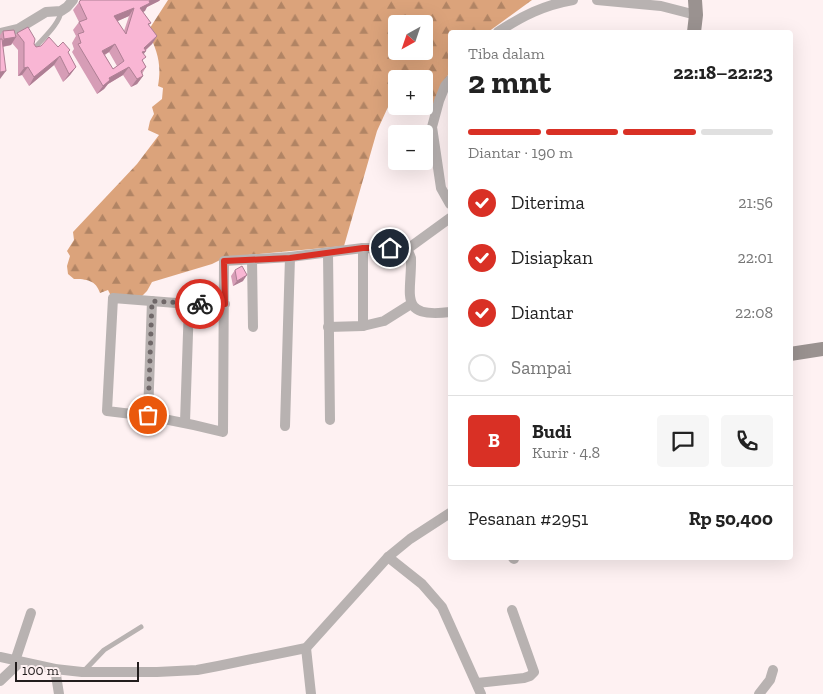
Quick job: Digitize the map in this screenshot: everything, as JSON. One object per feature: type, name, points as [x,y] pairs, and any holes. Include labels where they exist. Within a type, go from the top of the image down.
[{"type":"main road","points":[[694,30],[695,0]]},
{"type":"main road","points":[[793,354],[823,350]]},
{"type":"street","points":[[0,33],[18,28],[46,12],[61,11],[73,0]]},
{"type":"street","points":[[501,30],[552,3],[573,0]]},
{"type":"street","points":[[597,0],[661,6],[696,15]]},
{"type":"street","points":[[448,82],[439,101],[432,127],[441,188],[448,200]]},
{"type":"street","points":[[406,250],[448,219]]},
{"type":"street","points":[[363,248],[364,326]]},
{"type":"street","points":[[225,304],[189,304],[113,298],[107,411],[148,415],[223,432],[225,304],[224,261],[290,258],[363,248],[397,248],[406,250],[411,258],[409,290],[411,304],[416,309],[425,312],[448,312]]},
{"type":"street","points":[[328,253],[330,420]]},
{"type":"street","points":[[285,426],[290,258]]},
{"type":"street","points":[[252,260],[253,326]]},
{"type":"street","points":[[148,415],[152,301]]},
{"type":"street","points":[[185,422],[189,304]]},
{"type":"street","points":[[328,327],[364,326],[384,321],[411,304]]},
{"type":"street","points":[[0,658],[55,670],[82,672],[198,670],[306,648],[388,557],[410,539],[448,514]]},
{"type":"street","points":[[388,557],[422,584],[442,607],[481,694]]},
{"type":"street","points":[[477,683],[524,678],[533,673],[534,669],[512,610]]},
{"type":"street","points":[[0,681],[17,661],[31,613]]},
{"type":"street","points":[[306,648],[311,694]]},
{"type":"street","points":[[55,670],[59,694]]},
{"type":"street","points":[[759,694],[770,680],[773,670]]},
{"type":"lane","points":[[32,51],[56,25],[61,17],[61,11]]},
{"type":"lane","points":[[82,672],[104,650],[141,627]]},
{"type":"green space","points":[[168,0],[532,0],[491,30],[448,30],[448,75],[433,105],[433,70],[388,70],[388,107],[377,131],[344,246],[226,257],[212,264],[152,282],[142,296],[110,294],[108,290],[100,293],[93,283],[74,279],[68,274],[67,266],[70,256],[67,251],[74,240],[73,232],[137,164],[159,135],[148,130],[154,114],[152,107],[162,99],[163,88],[158,86],[158,57],[148,31]]},
{"type":"building","points":[[81,0],[151,0],[149,1],[150,3],[140,8],[151,23],[148,24],[157,36],[144,48],[146,51],[142,52],[146,57],[142,60],[146,67],[141,71],[143,76],[137,79],[129,67],[109,78],[110,80],[103,86],[78,44],[81,43],[78,34],[84,32],[79,22],[87,19],[79,2]],"holes":[[[134,8],[126,34],[114,16]],[[115,44],[124,61],[113,69],[102,51]]]},
{"type":"building","points":[[28,27],[35,39],[34,44],[36,47],[41,46],[49,37],[58,47],[63,42],[70,50],[68,52],[76,67],[69,74],[60,56],[34,77],[28,67],[24,68],[24,42],[17,33]]},
{"type":"building","points":[[14,30],[16,37],[4,39],[3,31]]},
{"type":"building","points":[[0,39],[2,39],[6,71],[0,72]]},
{"type":"building","points":[[242,266],[247,275],[237,281],[235,270]]},
{"type":"way so far","points":[[148,415],[152,301],[200,304]]},
{"type":"route","points":[[200,304],[225,304],[224,261],[290,258],[363,248],[390,248]]}]
